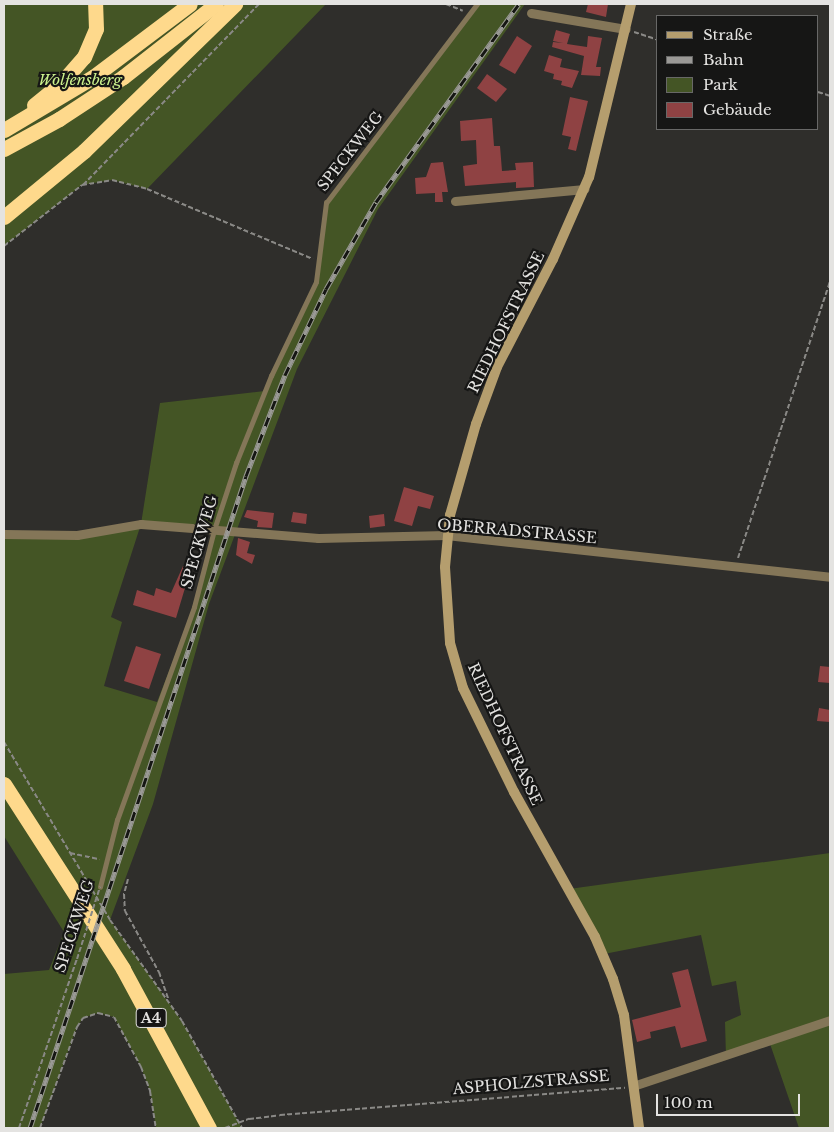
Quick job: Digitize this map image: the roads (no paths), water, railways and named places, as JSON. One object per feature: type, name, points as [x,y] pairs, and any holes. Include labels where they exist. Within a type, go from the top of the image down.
[{"type":"highway","points":[[4,130],[79,65],[94,35],[95,4]]},
{"type":"highway","points":[[4,130],[93,78],[190,4]]},
{"type":"highway","points":[[4,150],[116,82],[216,4]]},
{"type":"highway","points":[[4,217],[84,150],[235,4]]},
{"type":"highway","name":"A4","points":[[4,784],[123,969],[210,1128]]},
{"type":"highway","name":"A4","points":[[4,804],[25,833],[140,1010],[203,1128]]},
{"type":"street","name":"RIEDHOFSTRASSE","points":[[631,4],[600,140],[584,189],[553,260],[487,392],[469,446],[446,535],[447,621],[459,676],[505,775],[606,959],[624,1015],[639,1128]]},
{"type":"street","points":[[531,13],[626,29]]},
{"type":"street","points":[[455,201],[584,189]]},
{"type":"street","name":"OBERRADSTRASSE","points":[[4,534],[77,535],[141,524],[334,538],[446,535],[830,577]]},
{"type":"street","points":[[633,1086],[830,1020]]},
{"type":"lane","name":"SPECKWEG","points":[[100,887],[117,820],[194,607],[214,530],[265,391],[316,282],[320,262],[324,211],[332,192],[425,76],[478,4]]},
{"type":"railway","points":[[30,1128],[246,476],[285,375],[326,289],[376,202],[519,4]]},
{"type":"park label","name":"Wolfensberg","points":[[80,80]]}]
